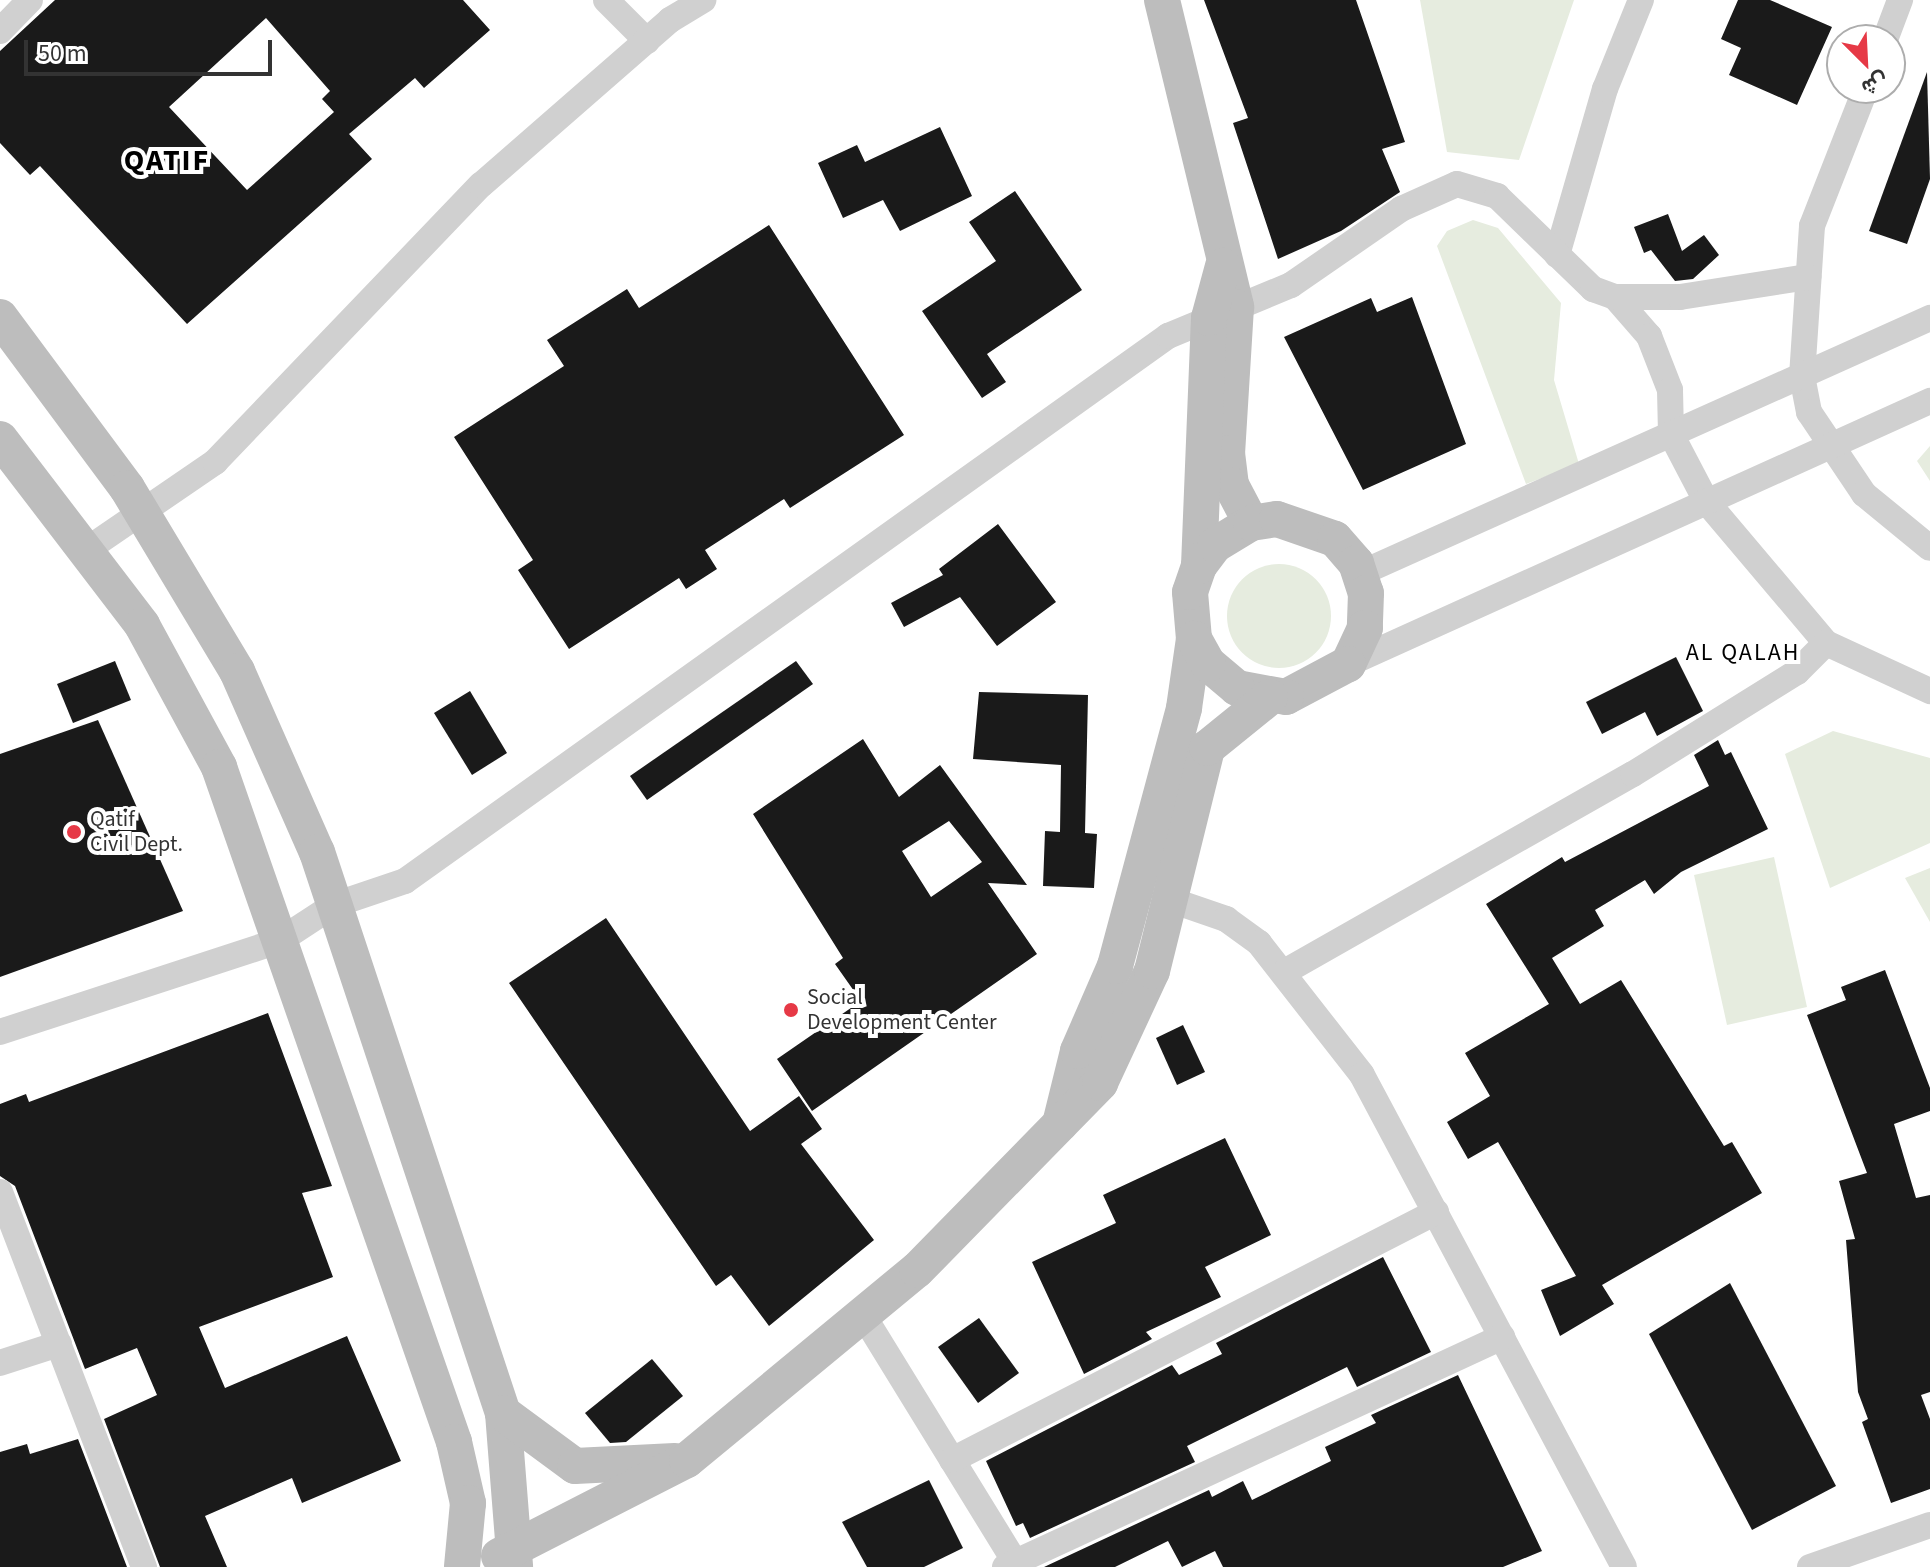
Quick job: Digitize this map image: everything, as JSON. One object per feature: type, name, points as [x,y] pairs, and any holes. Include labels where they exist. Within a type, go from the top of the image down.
[{"type":"street","points":[[0,31],[30,0]]},
{"type":"street","points":[[606,0],[647,41]]},
{"type":"street","points":[[85,551],[215,462],[481,185],[647,41],[703,0]]},
{"type":"street","points":[[1162,0],[1223,266],[1227,453],[1231,485],[1251,523]]},
{"type":"street","points":[[1557,255],[1605,89],[1641,0]]},
{"type":"street","points":[[1891,24],[1900,0]]},
{"type":"street","points":[[1860,104],[1812,226],[1802,376],[1809,412],[1864,494],[1930,548]]},
{"type":"street","points":[[0,1032],[279,941],[334,905],[405,881],[1168,336],[1291,285],[1401,209],[1457,184],[1497,196],[1593,289],[1615,297],[1680,297],[1808,277]]},
{"type":"street","points":[[1615,297],[1649,336],[1670,390],[1671,434],[1706,501],[1826,643],[1930,691]]},
{"type":"street","points":[[1059,1125],[1078,1051],[1115,966],[1184,708],[1194,639],[1190,592],[1199,566],[1223,313]]},
{"type":"street","points":[[0,317],[141,511],[237,671],[334,905],[503,1413],[516,1558]]},
{"type":"street","points":[[1359,574],[1930,318]]},
{"type":"street","points":[[1194,639],[1208,664],[1237,688],[1270,697],[1286,697],[1348,664],[1930,401]]},
{"type":"street","points":[[0,439],[142,625],[219,767],[454,1442],[468,1503],[462,1567]]},
{"type":"street","points":[[1199,566],[1215,545],[1251,523],[1307,523],[1335,539],[1359,574],[1365,628],[1348,664]]},
{"type":"street","points":[[1286,971],[1633,774],[1797,672],[1826,643]]},
{"type":"street","points":[[476,1567],[516,1558],[687,1460],[863,1315],[1100,1083],[1152,971],[1165,898],[1207,748],[1270,697]]},
{"type":"street","points":[[1165,898],[1226,919],[1286,971],[1362,1075],[1624,1567]]},
{"type":"street","points":[[0,1192],[144,1567]]},
{"type":"street","points":[[952,1460],[1436,1212]]},
{"type":"street","points":[[863,1315],[1012,1565],[1502,1337]]},
{"type":"street","points":[[0,1363],[59,1344]]},
{"type":"street","points":[[503,1413],[575,1466],[687,1460]]},
{"type":"street","points":[[1810,1567],[1930,1525]]},
{"type":"shaded area","points":[[1420,0],[1574,0],[1519,160],[1447,152]]},
{"type":"shaded area","points":[[1473,220],[1498,228],[1561,303],[1554,380],[1579,464],[1526,484],[1437,246],[1447,231]]},
{"type":"shaded area","points":[[1930,446],[1930,481],[1917,461]]},
{"type":"shaded area","points":[[1279,564],[1299,568],[1316,579],[1327,596],[1331,616],[1327,636],[1316,653],[1299,664],[1279,668],[1259,664],[1242,653],[1231,636],[1227,616],[1231,596],[1242,579],[1259,568]]},
{"type":"shaded area","points":[[1833,731],[1930,758],[1930,843],[1830,888],[1785,754]]},
{"type":"shaded area","points":[[1774,857],[1807,1007],[1727,1025],[1694,875]]},
{"type":"shaded area","points":[[1930,868],[1930,922],[1905,878]]},
{"type":"building","points":[[55,0],[463,0],[490,30],[424,88],[415,78],[349,134],[372,159],[187,324],[40,166],[30,175],[0,143],[0,51]],"holes":[[[266,18],[330,91],[322,99],[334,112],[247,190],[169,107]]]},
{"type":"building","points":[[1204,0],[1356,0],[1405,142],[1382,149],[1400,192],[1341,231],[1278,259],[1233,123],[1248,118]]},
{"type":"building","points":[[1738,0],[1770,0],[1826,24],[1826,40],[1797,105],[1729,75],[1741,48],[1721,39]]},
{"type":"building","points":[[1927,72],[1930,179],[1907,244],[1869,231]]},
{"type":"building","points":[[940,127],[972,196],[900,231],[883,200],[843,218],[818,163],[857,145],[865,162]]},
{"type":"building","points":[[1015,191],[1082,290],[987,354],[1006,382],[982,398],[922,311],[996,261],[969,222]]},
{"type":"building","points":[[1668,214],[1682,251],[1704,235],[1719,255],[1693,279],[1675,281],[1651,250],[1644,253],[1634,227]]},
{"type":"building","points":[[769,225],[904,435],[790,508],[784,499],[705,550],[717,569],[686,589],[679,578],[569,649],[518,570],[533,560],[454,437],[564,366],[547,340],[627,289],[639,308]]},
{"type":"building","points":[[1412,297],[1466,444],[1363,490],[1284,337],[1371,298],[1377,312]]},
{"type":"building","points":[[998,524],[1056,602],[997,646],[960,597],[904,627],[891,603],[943,575],[939,569]]},
{"type":"building","points":[[1676,657],[1703,711],[1657,736],[1645,712],[1602,734],[1586,702]]},
{"type":"building","points":[[115,661],[131,700],[73,723],[57,684]]},
{"type":"building","points":[[796,661],[813,684],[647,800],[630,776]]},
{"type":"building","points":[[470,691],[507,753],[472,775],[434,713]]},
{"type":"building","points":[[979,692],[1088,695],[1085,833],[1097,834],[1094,888],[1043,886],[1045,831],[1060,832],[1061,765],[973,759]]},
{"type":"building","name":"Qatif Civil Dept.","points":[[98,720],[183,911],[0,977],[0,754]]},
{"type":"building","points":[[863,739],[899,797],[940,765],[1027,885],[988,883],[1037,954],[812,1111],[777,1059],[861,1001],[835,964],[843,958],[753,814]],"holes":[[[949,821],[982,862],[931,897],[902,851]]]},
{"type":"building","points":[[1718,740],[1725,755],[1731,752],[1768,829],[1681,872],[1654,894],[1645,880],[1595,910],[1604,926],[1552,958],[1580,1004],[1621,980],[1724,1146],[1732,1142],[1762,1193],[1602,1285],[1614,1304],[1560,1336],[1541,1290],[1576,1276],[1498,1142],[1468,1159],[1447,1122],[1490,1096],[1465,1053],[1549,1004],[1486,904],[1562,857],[1565,862],[1709,786],[1694,755]]},
{"type":"building","points":[[606,918],[750,1131],[799,1096],[822,1129],[801,1144],[874,1240],[769,1326],[731,1275],[716,1286],[509,983]]},
{"type":"building","points":[[1885,970],[1930,1088],[1930,1111],[1894,1124],[1916,1198],[1930,1195],[1930,1392],[1921,1395],[1930,1419],[1930,1489],[1891,1503],[1862,1422],[1868,1419],[1858,1392],[1846,1240],[1855,1239],[1839,1181],[1867,1173],[1807,1015],[1846,1000],[1841,987]]},
{"type":"building","points":[[268,1013],[332,1186],[302,1193],[333,1277],[199,1327],[225,1388],[347,1336],[401,1461],[302,1503],[292,1478],[205,1516],[227,1567],[160,1567],[104,1419],[157,1395],[137,1348],[85,1369],[15,1186],[0,1176],[0,1104],[26,1094],[29,1102]]},
{"type":"building","points":[[1183,1025],[1205,1072],[1177,1085],[1156,1038]]},
{"type":"building","points":[[1225,1138],[1271,1235],[1205,1267],[1221,1297],[1146,1332],[1152,1339],[1084,1374],[1032,1262],[1116,1223],[1103,1195]]},
{"type":"building","points":[[1383,1257],[1431,1352],[1357,1387],[1347,1367],[1187,1446],[1195,1462],[1030,1538],[1023,1523],[1016,1526],[986,1461],[1172,1365],[1179,1375],[1222,1354],[1216,1343]]},
{"type":"building","points":[[1730,1283],[1836,1486],[1752,1530],[1649,1334]]},
{"type":"building","points":[[979,1318],[1019,1373],[978,1403],[938,1347]]},
{"type":"building","points":[[652,1359],[683,1396],[626,1442],[610,1443],[585,1413]]},
{"type":"building","points":[[1458,1375],[1542,1551],[1503,1567],[1223,1567],[1215,1551],[1182,1567],[1168,1541],[1115,1567],[1044,1567],[1209,1490],[1212,1497],[1243,1481],[1252,1500],[1331,1461],[1325,1447],[1376,1423],[1371,1415]]},
{"type":"building","points":[[78,1439],[127,1567],[0,1567],[0,1452],[27,1444],[30,1454]]},
{"type":"building","points":[[929,1480],[963,1548],[924,1567],[867,1567],[842,1522]]},
{"type":"place","name":"Qatif Civil Dept.","points":[[74,832]]},
{"type":"place","name":"Social Development Center","points":[[791,1010]]},
{"type":"district","name":"QATIF","points":[[167,161]]},
{"type":"district","name":"AL QALAH","points":[[1743,653]]}]
